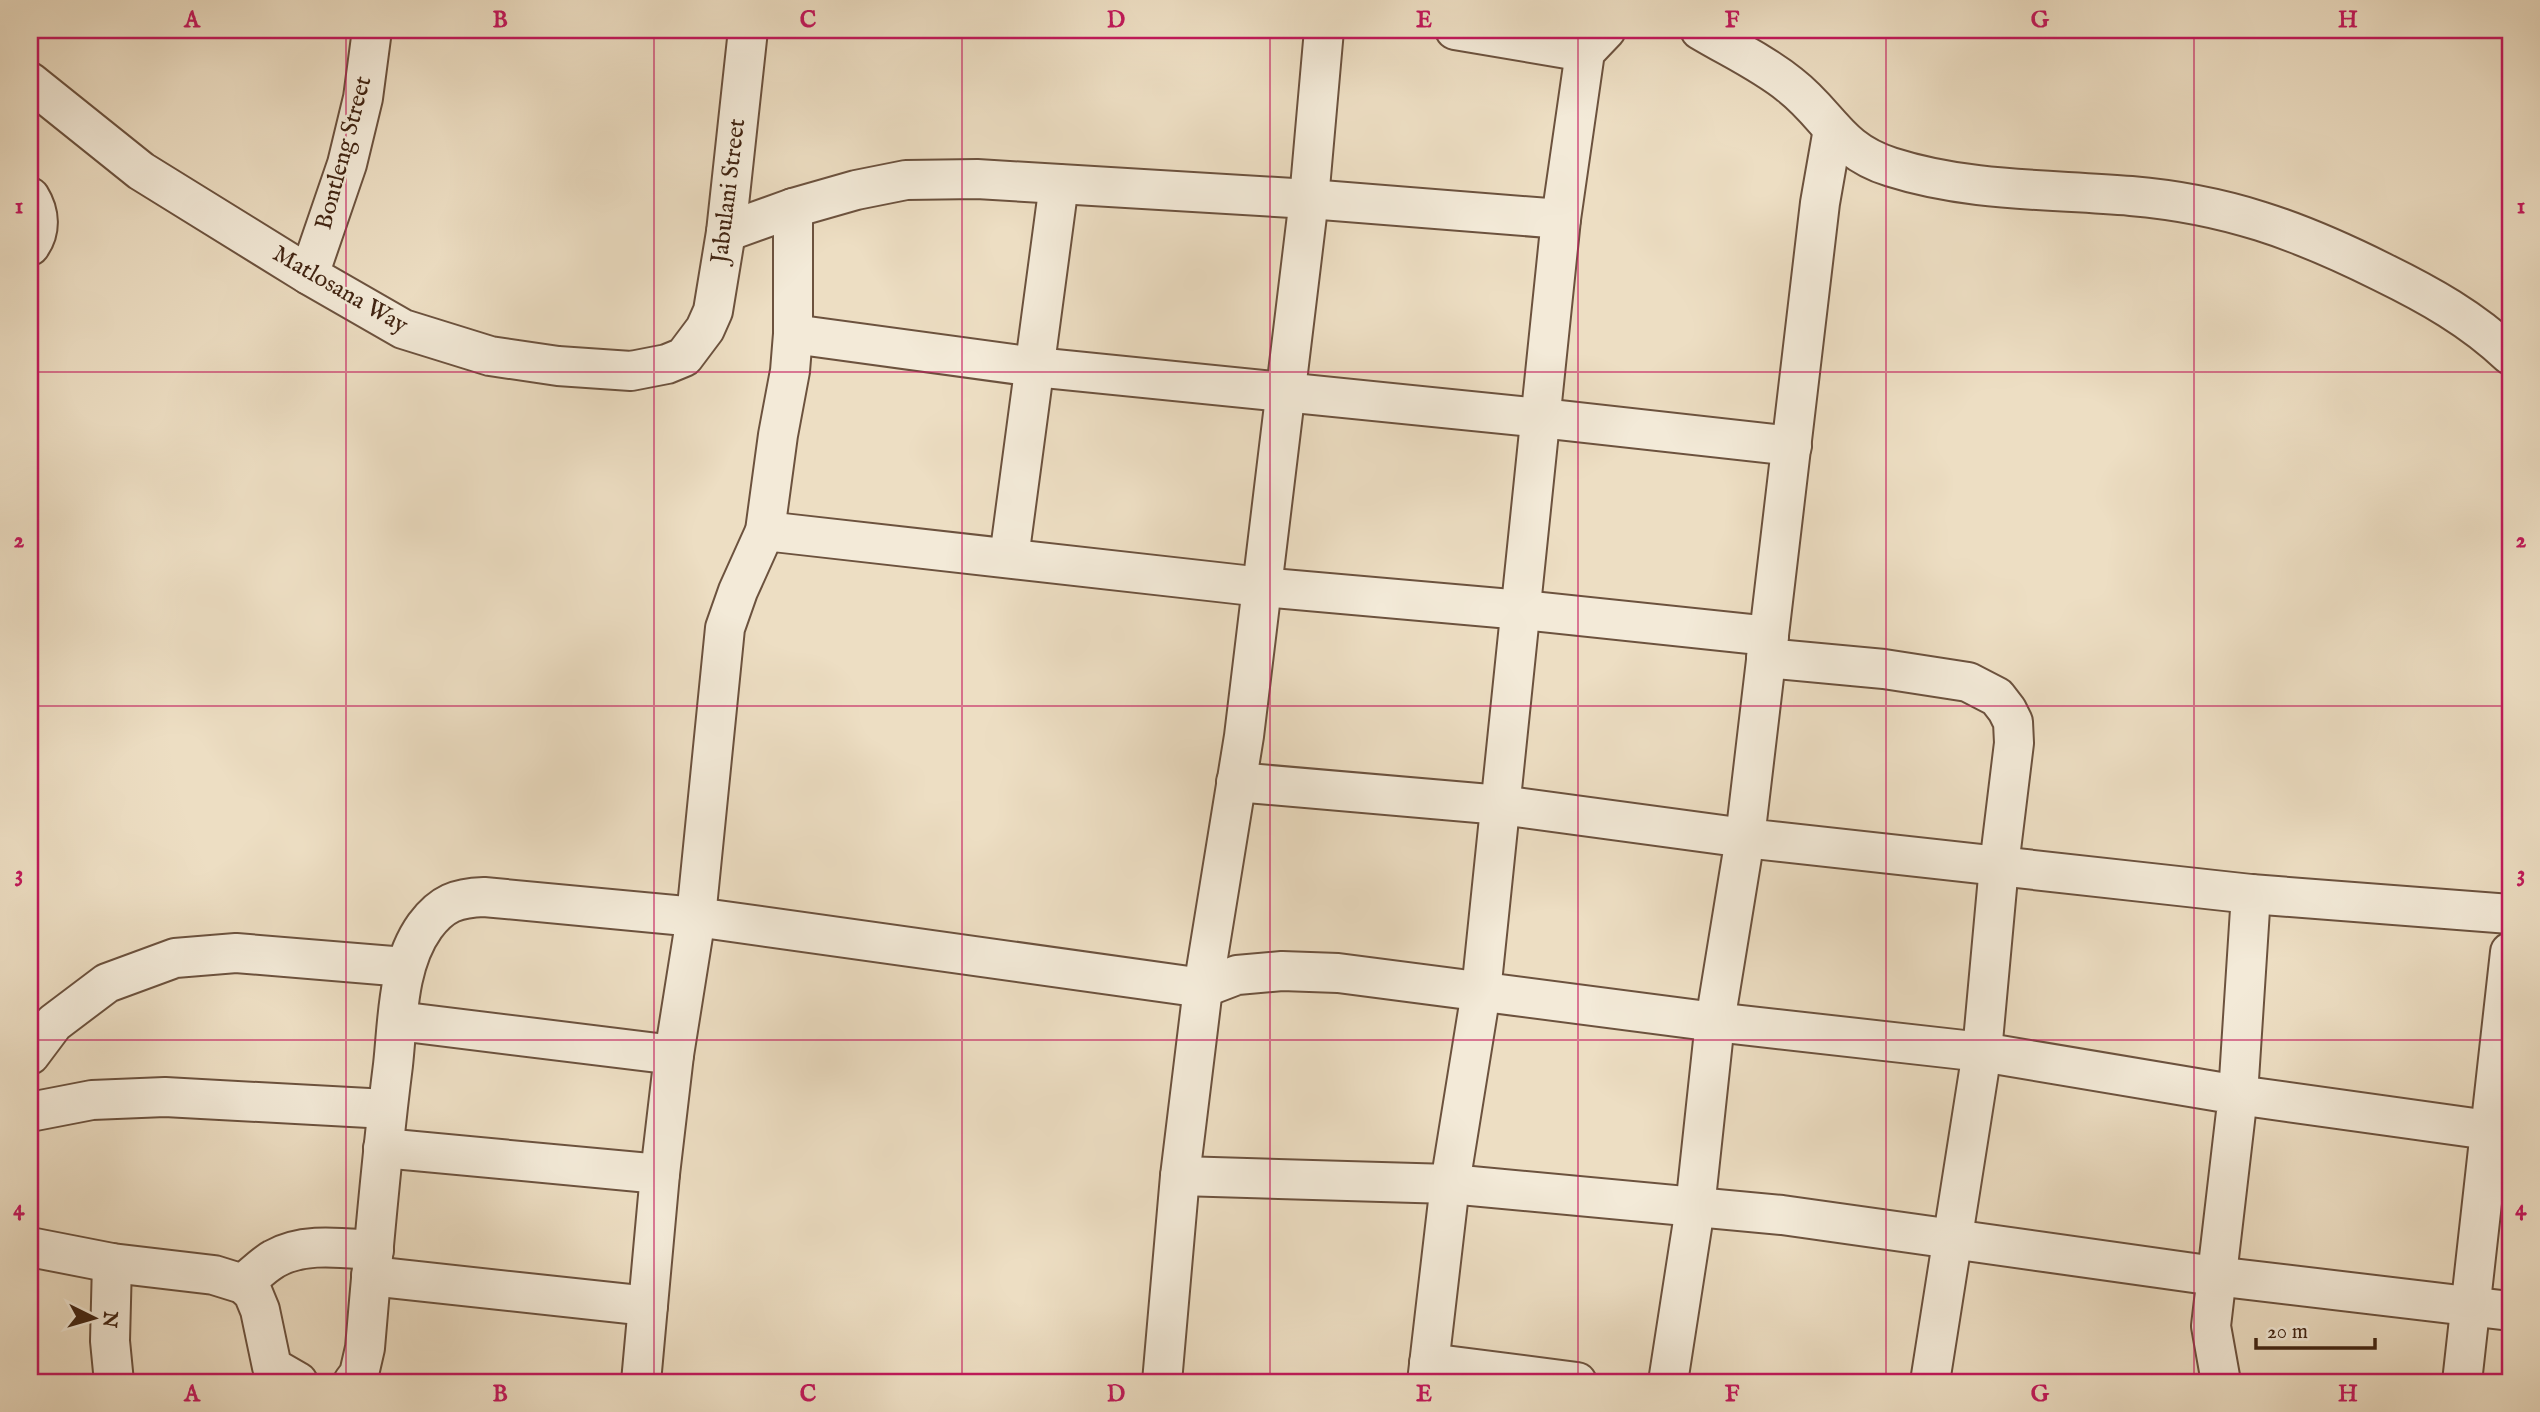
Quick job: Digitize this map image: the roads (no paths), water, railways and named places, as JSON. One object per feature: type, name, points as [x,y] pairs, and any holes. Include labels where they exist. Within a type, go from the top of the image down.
[{"type":"street","name":"Bontleng Street","points":[[309,275],[347,164],[363,98],[372,30]]},
{"type":"street","name":"Jabulani Street","points":[[693,347],[705,330],[713,311],[726,232],[748,30]]},
{"type":"street","points":[[1162,1382],[1180,1176],[1203,988],[1244,736],[1309,200],[1324,30]]},
{"type":"street","points":[[1455,30],[1595,41],[1561,219],[1481,992],[1450,1184],[1428,1373],[1577,1382]]},
{"type":"street","points":[[1700,30],[1788,83],[1807,99],[1859,154],[1888,166],[1930,178],[1985,187],[2132,196],[2198,204],[2284,228],[2330,246],[2436,299],[2485,331],[2510,355]]},
{"type":"street","name":"Matlosana Way","points":[[30,82],[141,171],[309,275],[403,329],[490,356],[558,366],[631,371],[667,364],[684,356],[693,347]]},
{"type":"street","points":[[1668,1382],[1695,1208],[1716,1022],[1745,838],[1820,203],[1833,129]]},
{"type":"street","points":[[726,232],[793,208],[856,190],[906,180],[977,179],[1561,219]]},
{"type":"street","points":[[1009,558],[1059,184]]},
{"type":"street","points":[[30,197],[34,204],[38,234],[30,246]]},
{"type":"street","points":[[641,1382],[660,1174],[674,1055],[696,917],[725,628],[765,531],[790,371],[793,334],[793,208]]},
{"type":"street","points":[[793,334],[1035,367],[1792,446]]},
{"type":"street","points":[[765,531],[1262,587],[1522,610],[1768,647],[1968,682],[1997,697],[2013,722],[2014,743],[1999,866],[1982,1052],[1930,1382]]},
{"type":"street","points":[[1237,782],[1501,805],[1745,838],[2251,894],[2510,914]]},
{"type":"street","points":[[2221,1382],[2211,1326],[2238,1095],[2251,894]]},
{"type":"street","points":[[353,1382],[359,1374],[365,1348],[387,1109],[405,967],[425,927],[445,905],[462,898],[495,898],[696,917],[1203,988],[1237,975],[1282,971],[1338,973],[1716,1022],[1982,1052],[2238,1095],[2500,1132]]},
{"type":"street","points":[[2462,1382],[2470,1305],[2500,1132],[2510,951]]},
{"type":"street","points":[[30,1055],[54,1023],[107,983],[175,958],[236,953],[405,967]]},
{"type":"street","points":[[398,1021],[674,1055]]},
{"type":"street","points":[[30,1112],[92,1100],[165,1097],[387,1109]]},
{"type":"street","points":[[383,1148],[660,1174]]},
{"type":"street","points":[[1180,1176],[1450,1184],[1782,1215],[2215,1276],[2510,1311]]},
{"type":"street","points":[[30,1247],[112,1263],[214,1275],[243,1284],[253,1293],[260,1310],[272,1367],[298,1382]]},
{"type":"street","points":[[243,1284],[274,1259],[302,1249],[335,1248],[372,1263],[648,1306]]},
{"type":"street","points":[[112,1263],[110,1341],[114,1382]]}]
